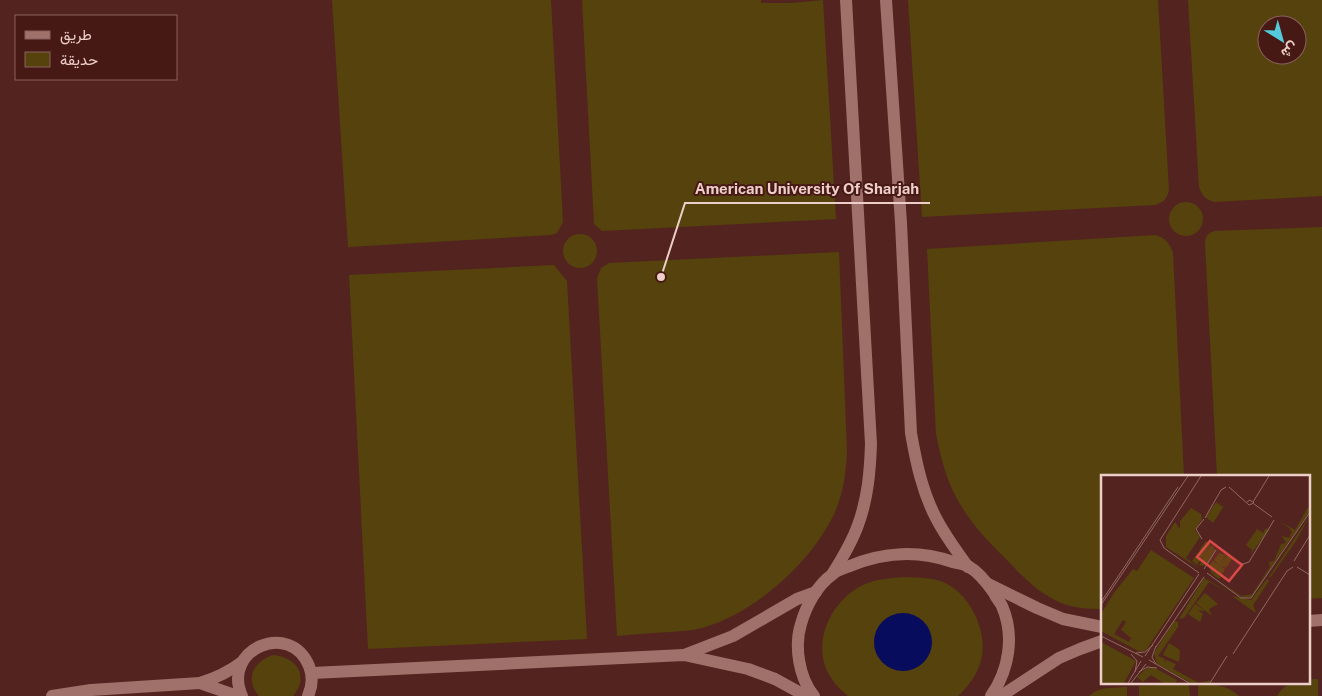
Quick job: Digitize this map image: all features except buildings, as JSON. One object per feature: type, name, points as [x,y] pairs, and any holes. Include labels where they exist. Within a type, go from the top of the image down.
[{"type":"street","points":[[814,696],[802,674],[798,653],[799,631],[805,610],[816,592],[833,573],[847,550],[866,498],[870,471],[871,444],[846,0]]},
{"type":"street","points":[[886,0],[901,223],[912,433],[916,462],[924,490],[936,518],[950,543],[968,567],[988,584],[1063,619],[1101,627]]},
{"type":"street","points":[[833,573],[865,560],[891,555],[917,554],[943,558],[968,567]]},
{"type":"street","points":[[988,584],[1002,607],[1009,633],[1008,660],[999,684],[991,696]]},
{"type":"street","points":[[684,655],[733,636],[797,599],[816,592]]},
{"type":"street","points":[[1001,696],[1059,658],[1101,641]]},
{"type":"street","points":[[242,696],[238,681],[242,662],[255,648],[267,643],[280,643],[292,646],[308,662],[312,673],[312,683],[308,696]]},
{"type":"street","points":[[312,673],[684,655],[748,669],[775,679],[806,696]]},
{"type":"street","points":[[52,696],[91,690],[200,683],[222,675],[242,662]]},
{"type":"street","points":[[200,683],[237,696]]},
{"type":"green space","points":[[332,0],[551,0],[563,222],[557,233],[551,235],[348,247]]},
{"type":"green space","points":[[582,0],[761,0],[761,3],[793,3],[823,0],[836,219],[602,231],[594,224]]},
{"type":"green space","points":[[908,0],[1158,0],[1169,190],[1166,198],[1154,205],[922,217]]},
{"type":"green space","points":[[1188,0],[1322,0],[1322,196],[1215,202],[1209,200],[1199,187]]},
{"type":"green space","points":[[1186,202],[1198,207],[1203,219],[1198,231],[1186,236],[1174,231],[1169,219],[1174,207]]},
{"type":"green space","points":[[1322,227],[1322,598],[1310,599],[1310,475],[1217,475],[1205,244],[1207,235],[1215,231]]},
{"type":"green space","points":[[580,234],[587,235],[592,239],[596,244],[596,258],[592,263],[587,267],[580,268],[573,267],[568,263],[564,258],[563,251],[564,244],[568,239],[573,235]]},
{"type":"green space","points":[[1156,235],[1167,241],[1170,246],[1173,253],[1184,475],[1101,475],[1101,609],[1061,603],[1024,578],[980,532],[954,493],[941,458],[936,434],[927,249]]},
{"type":"green space","points":[[839,252],[847,451],[841,493],[837,507],[827,527],[814,547],[797,567],[758,601],[736,614],[714,624],[693,630],[617,636],[597,278],[601,268],[609,263]]},
{"type":"green space","points":[[554,265],[567,281],[587,639],[368,649],[349,275]]},
{"type":"green space","points":[[905,577],[928,578],[944,582],[962,595],[974,612],[980,628],[983,650],[978,669],[958,696],[848,696],[835,684],[825,666],[823,639],[826,626],[841,602],[851,592],[863,585],[878,580]],"holes":[[[882,622],[878,658],[874,639]]]},
{"type":"green space","points":[[273,655],[288,659],[298,669],[300,681],[298,689],[293,696],[259,696],[255,690],[252,683],[253,671],[266,658]]},
{"type":"green space","points":[[1310,679],[1318,679],[1318,696],[1277,696],[1287,685],[1310,684]]},
{"type":"green space","points":[[1189,684],[1190,696],[1139,696],[1139,686]]},
{"type":"green space","points":[[1198,684],[1220,686],[1230,689],[1239,696],[1198,696]]},
{"type":"green space","points":[[1127,687],[1127,696],[1089,696],[1102,689]]},
{"type":"shaded area","points":[[903,613],[914,615],[924,621],[930,631],[932,642],[930,653],[924,663],[914,669],[903,671],[892,669],[882,663],[876,653],[874,642],[876,631],[882,621],[892,615]]},
{"type":"place","name":"American University Of Sharjah","points":[[661,277]]}]
